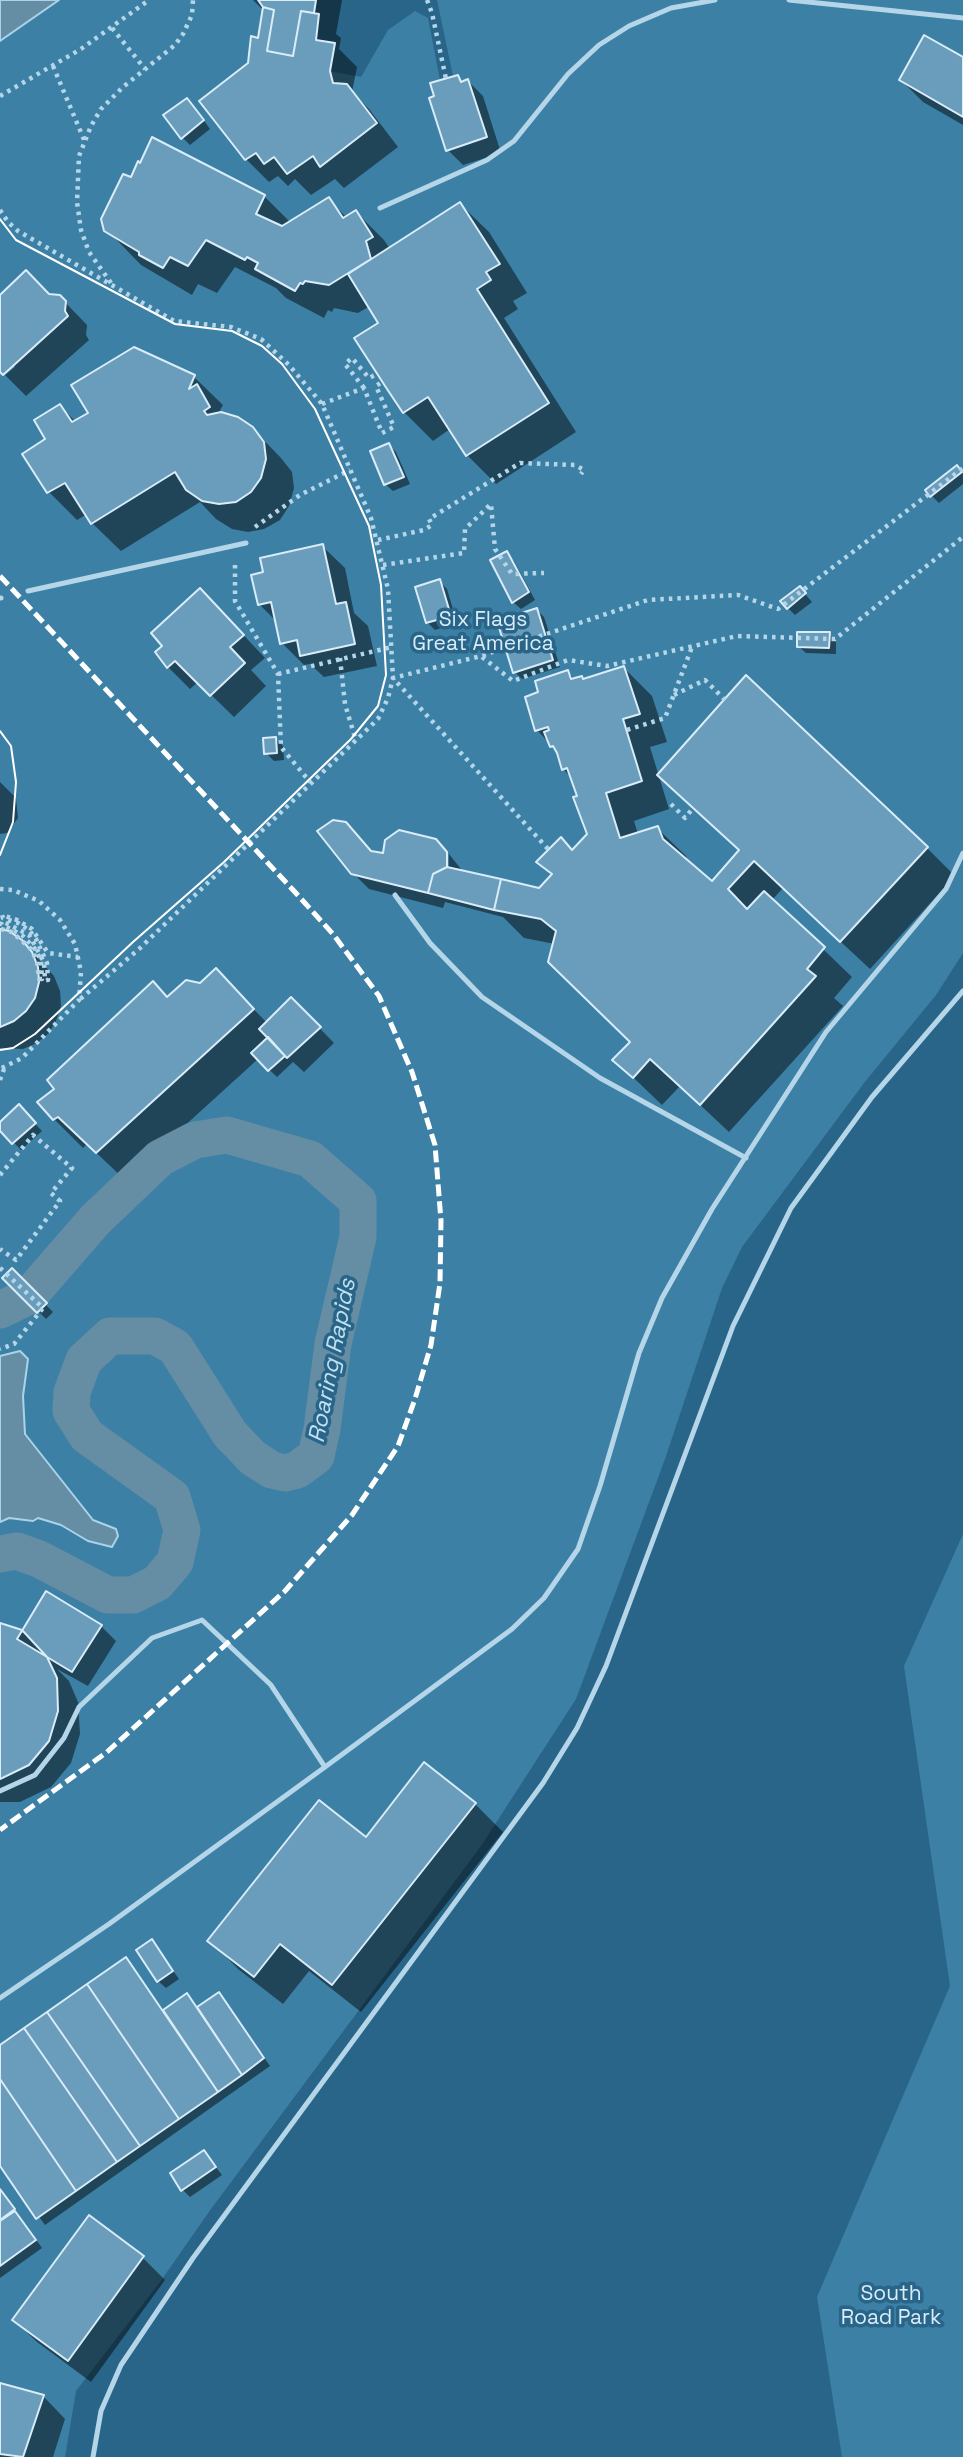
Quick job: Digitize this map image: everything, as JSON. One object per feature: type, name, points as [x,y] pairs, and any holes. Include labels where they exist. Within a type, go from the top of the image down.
[{"type":"lane","points":[[380,208],[486,160],[514,141],[568,74],[599,45],[629,26],[671,8],[715,0]]},
{"type":"lane","points":[[789,0],[963,18]]},
{"type":"lane","points":[[28,591],[246,543]]},
{"type":"lane","points":[[0,1998],[109,1924],[325,1768],[512,1629],[544,1598],[578,1549],[600,1486],[639,1353],[662,1298],[712,1209],[827,1032],[946,889],[963,853]]},
{"type":"lane","points":[[395,895],[430,943],[482,997],[600,1077],[746,1158]]},
{"type":"lane","points":[[93,2457],[101,2411],[121,2365],[193,2258],[542,1783],[577,1728],[606,1666],[733,1326],[791,1208],[872,1097],[963,990]]},
{"type":"lane","points":[[0,1791],[35,1775],[64,1738],[79,1707],[152,1638],[202,1620],[271,1685],[325,1768]]},
{"type":"path","points":[[1,93],[52,66],[112,28],[149,0]]},
{"type":"path","points":[[113,286],[89,252],[81,230],[77,181],[79,156],[102,109],[175,45],[183,34],[192,15],[192,0]]},
{"type":"path","points":[[427,0],[446,79]]},
{"type":"path","points":[[112,28],[145,69]]},
{"type":"path","points":[[52,66],[85,142]]},
{"type":"path","points":[[0,210],[18,231],[174,321],[230,327],[261,339],[289,365],[322,404],[378,540],[388,589],[393,678],[388,698],[378,719],[139,949],[79,1000],[22,1058],[2,1068],[0,1080]]},
{"type":"path","points":[[377,374],[369,378],[352,358],[345,364],[364,388],[382,433],[394,427],[376,386],[383,382]]},
{"type":"path","points":[[322,404],[364,388]]},
{"type":"path","points":[[378,540],[432,526],[429,519],[520,463],[575,465],[584,470],[581,474]]},
{"type":"path","points":[[393,678],[481,656],[648,600],[738,595],[778,609],[963,468]]},
{"type":"path","points":[[310,782],[281,747],[278,674],[235,601],[235,564],[255,526],[300,495],[350,470]]},
{"type":"path","points":[[383,565],[464,553],[466,529],[491,504],[495,549],[512,574],[544,573]]},
{"type":"path","points":[[481,656],[513,681],[568,660],[607,666],[737,636],[835,639],[963,537]]},
{"type":"path","points":[[627,730],[665,718],[692,646]]},
{"type":"path","points":[[278,674],[392,647]]},
{"type":"path","points":[[340,658],[345,704],[356,741]]},
{"type":"path","points":[[393,678],[548,849]]},
{"type":"path","points":[[674,695],[705,680],[724,700]]},
{"type":"path","points":[[671,804],[685,818],[693,808]]},
{"type":"path","points":[[0,889],[13,890],[39,901],[61,920],[75,944],[78,957],[81,972],[79,1000]]},
{"type":"path","points":[[1,929],[12,932],[31,949],[37,961],[38,979],[42,979],[41,961],[36,950],[22,935],[1,923],[2,921],[29,935],[44,962],[45,980],[48,980],[47,963],[40,946],[29,930],[3,918],[2,915],[17,919],[32,929],[48,953],[78,957]]},
{"type":"path","points":[[0,1175],[33,1135],[72,1168],[51,1193],[60,1201],[16,1260],[0,1249]]},
{"type":"path","points":[[0,1268],[43,1308],[14,1344],[0,1349]]},
{"type":"green space","name":"Six Flags Great America","points":[[0,0],[316,0],[314,13],[319,14],[316,40],[335,43],[330,71],[361,77],[388,30],[415,11],[428,18],[440,80],[434,96],[429,98],[446,151],[487,137],[468,79],[461,82],[458,75],[453,76],[437,0],[963,0],[963,953],[936,995],[864,1083],[742,1247],[722,1288],[665,1459],[576,1699],[481,1846],[211,2209],[160,2282],[76,2391],[65,2457],[0,2457]]},
{"type":"green space","name":"South Road Park","points":[[963,1534],[963,2457],[842,2457],[817,2297],[950,1986],[904,1666]]},
{"type":"shaded area","points":[[0,0],[59,0],[0,41]]},
{"type":"shaded area","points":[[20,1351],[28,1359],[23,1396],[25,1434],[93,1520],[116,1529],[118,1536],[112,1547],[88,1541],[61,1525],[38,1518],[33,1521],[9,1518],[0,1522],[0,1356]]},
{"type":"building","points":[[258,0],[316,0],[314,13],[301,11],[293,56],[267,51],[274,10],[263,7]]},
{"type":"building","points":[[263,7],[274,10],[267,51],[293,56],[301,11],[319,14],[316,40],[335,43],[330,71],[333,83],[347,84],[377,123],[320,167],[313,156],[287,174],[274,157],[264,164],[256,153],[245,160],[199,101],[248,63],[251,36],[258,38]]},
{"type":"building","points":[[924,35],[963,57],[963,117],[899,80]]},
{"type":"building","points":[[458,75],[461,82],[468,79],[487,137],[446,151],[429,98],[434,96],[430,83]]},
{"type":"building","points":[[187,98],[204,120],[181,139],[163,115]]},
{"type":"building","points":[[152,137],[265,195],[256,214],[282,226],[329,197],[343,218],[356,210],[373,237],[366,241],[371,259],[329,285],[305,281],[300,283],[295,291],[255,269],[258,263],[247,257],[245,260],[206,240],[188,266],[170,257],[163,268],[139,255],[139,252],[104,231],[101,219],[123,174],[131,177]]},
{"type":"building","points":[[460,202],[500,264],[486,272],[491,280],[477,289],[549,403],[466,456],[428,397],[403,413],[387,389],[354,338],[378,323],[348,274]]},
{"type":"building","points":[[26,270],[49,294],[60,295],[66,301],[65,311],[68,316],[3,375],[0,372],[0,295]]},
{"type":"building","points":[[134,347],[195,375],[189,389],[197,384],[210,407],[204,411],[207,415],[221,412],[238,417],[253,427],[264,442],[266,459],[261,478],[251,492],[236,502],[219,504],[202,501],[186,490],[175,472],[91,524],[65,483],[47,493],[22,454],[45,439],[34,420],[60,404],[72,422],[88,413],[71,385]]},
{"type":"building","points":[[389,443],[404,477],[384,485],[370,451]]},
{"type":"building","points":[[957,465],[962,472],[930,497],[925,490]]},
{"type":"building","points":[[323,544],[336,604],[346,602],[355,644],[300,656],[297,640],[280,644],[271,602],[258,605],[251,575],[263,572],[260,558]]},
{"type":"building","points":[[507,551],[529,592],[512,603],[490,560]]},
{"type":"building","points":[[440,579],[451,616],[426,623],[415,587]]},
{"type":"building","points":[[800,586],[806,593],[787,609],[780,601]]},
{"type":"building","points":[[200,588],[244,635],[230,647],[245,663],[210,696],[175,661],[167,668],[155,652],[162,646],[151,633]]},
{"type":"building","points":[[537,608],[553,660],[513,673],[497,621]]},
{"type":"building","points":[[797,632],[830,632],[829,648],[797,647]]},
{"type":"building","points":[[624,666],[640,714],[623,719],[642,781],[606,793],[620,838],[658,826],[663,839],[712,881],[739,850],[657,775],[746,675],[928,847],[840,942],[754,861],[728,889],[747,909],[764,891],[825,947],[807,969],[816,976],[700,1105],[650,1059],[633,1078],[612,1060],[630,1042],[548,962],[556,931],[541,919],[494,910],[501,879],[539,888],[552,874],[536,862],[561,837],[572,850],[587,834],[573,797],[577,796],[567,768],[562,770],[557,753],[553,746],[550,747],[544,732],[549,730],[548,727],[535,731],[525,697],[538,692],[535,681],[568,670],[571,679],[582,676],[583,679]]},
{"type":"building","points":[[276,737],[277,753],[264,754],[263,738]]},
{"type":"building","points":[[333,820],[346,822],[371,851],[383,853],[385,840],[399,830],[436,839],[447,852],[447,867],[433,874],[428,893],[351,874],[317,831]]},
{"type":"building","points":[[447,867],[501,879],[494,910],[428,893],[433,874]]},
{"type":"building","points":[[0,929],[9,931],[22,940],[32,952],[38,967],[39,982],[35,998],[26,1011],[14,1021],[0,1027]]},
{"type":"building","points":[[216,968],[254,1009],[96,1153],[58,1117],[53,1120],[37,1102],[54,1089],[47,1080],[153,981],[167,997],[186,980],[200,983]]},
{"type":"building","points":[[291,997],[321,1027],[287,1058],[259,1029]]},
{"type":"building","points":[[268,1037],[285,1056],[268,1071],[251,1053]]},
{"type":"building","points":[[19,1104],[36,1123],[12,1144],[0,1131],[0,1122]]},
{"type":"building","points":[[12,1268],[47,1303],[37,1313],[2,1278]]},
{"type":"building","points":[[46,1591],[102,1625],[72,1672],[17,1639]]},
{"type":"building","points":[[0,1623],[22,1630],[47,1657],[57,1678],[58,1711],[49,1741],[29,1765],[0,1779]]},
{"type":"building","points":[[424,1762],[476,1803],[332,1985],[280,1944],[254,1977],[207,1941],[319,1800],[366,1837]]},
{"type":"building","points":[[152,1939],[173,1971],[157,1982],[136,1950]]},
{"type":"building","points":[[126,1957],[218,2092],[179,2119],[87,1984]]},
{"type":"building","points":[[87,1984],[179,2119],[140,2146],[47,2012]]},
{"type":"building","points":[[219,1992],[264,2058],[242,2075],[197,2007]]},
{"type":"building","points":[[187,1993],[242,2075],[218,2092],[163,2010]]},
{"type":"building","points":[[47,2012],[140,2146],[117,2162],[24,2028]]},
{"type":"building","points":[[24,2028],[117,2162],[76,2191],[0,2079],[0,2045]]},
{"type":"building","points":[[0,2079],[76,2191],[36,2219],[0,2166]]},
{"type":"building","points":[[204,2150],[216,2167],[181,2191],[170,2173]]},
{"type":"building","points":[[0,2189],[15,2209],[0,2220]]},
{"type":"building","points":[[15,2211],[36,2240],[0,2266],[0,2221]]},
{"type":"building","points":[[89,2215],[144,2256],[68,2361],[12,2320]]},
{"type":"building","points":[[0,2383],[44,2395],[23,2457],[0,2454]]},
{"type":"waterway","name":"Roaring Rapids","points":[[0,1310],[29,1296],[95,1220],[160,1158],[195,1140],[227,1135],[310,1159],[358,1201],[358,1237],[333,1344],[316,1456],[297,1470],[285,1473],[272,1470],[253,1458],[230,1434],[175,1347],[155,1336],[110,1336],[84,1360],[72,1392],[71,1411],[87,1436],[172,1497],[182,1530],[175,1562],[157,1583],[133,1595],[108,1595],[39,1559],[17,1551],[0,1554]]},
{"type":"tram line","points":[[0,219],[16,240],[175,324],[232,331],[262,346],[282,364],[315,409],[369,526],[381,585],[386,675],[378,706],[351,739],[224,862],[35,1034],[13,1048],[0,1050]]},
{"type":"tram line","points":[[0,731],[11,746],[16,782],[13,822],[0,855]]},
{"type":"railway","points":[[0,576],[333,934],[379,996],[412,1072],[435,1145],[441,1221],[440,1283],[431,1345],[415,1399],[398,1446],[352,1515],[285,1591],[107,1752],[0,1830]]}]
